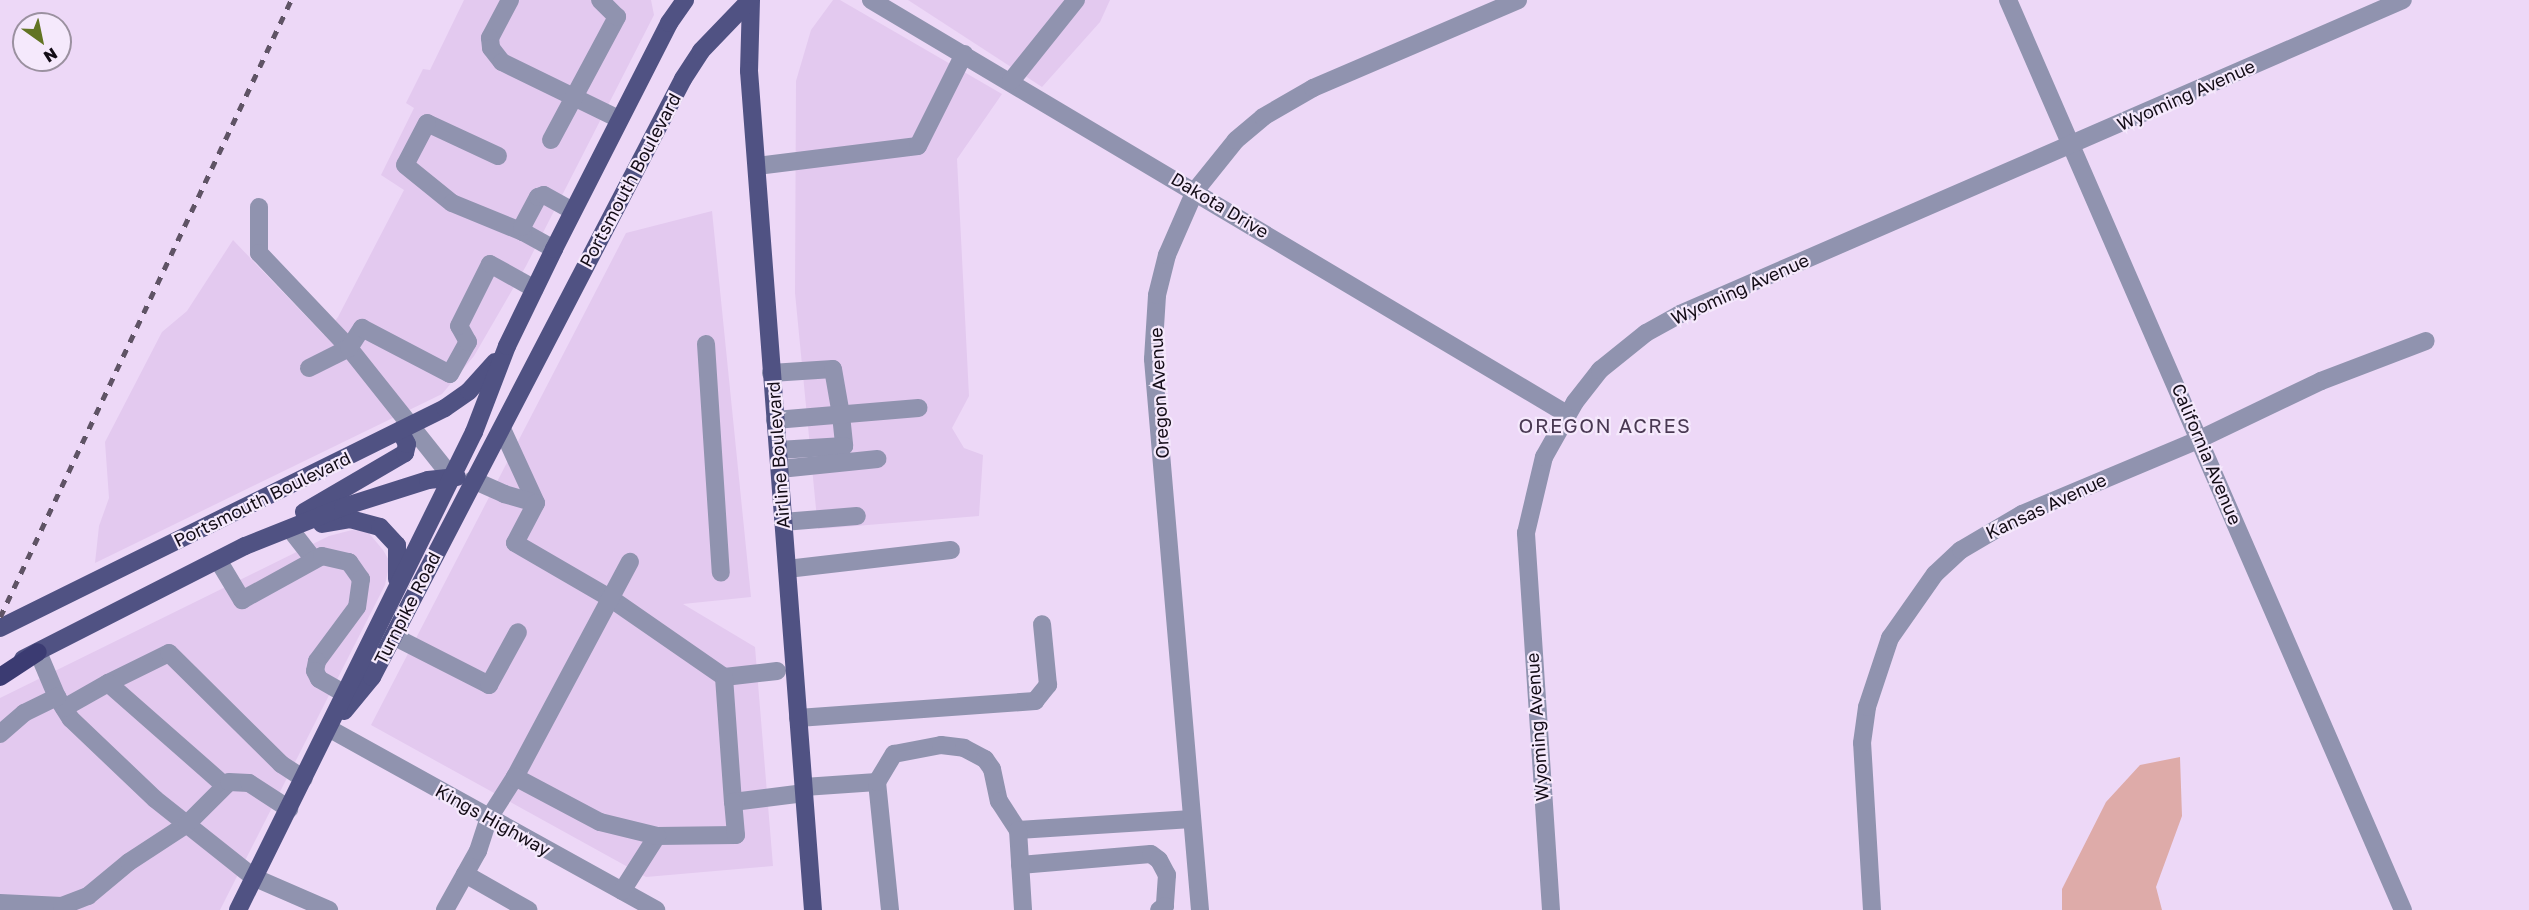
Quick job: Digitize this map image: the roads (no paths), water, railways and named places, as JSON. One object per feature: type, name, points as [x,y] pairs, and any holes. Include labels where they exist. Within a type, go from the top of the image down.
[{"type":"highway","points":[[0,677],[38,652]]},
{"type":"main road","name":"Portsmouth Boulevard","points":[[450,475],[474,432],[507,346],[554,249],[620,119],[685,0]]},
{"type":"main road","name":"Portsmouth Boulevard","points":[[0,670],[245,546],[343,507],[450,475],[473,480],[503,430],[683,79],[701,51],[750,0]]},
{"type":"main road","name":"Airline Boulevard","points":[[750,0],[749,71],[813,910]]},
{"type":"main road","name":"Portsmouth Boulevard","points":[[0,628],[405,428],[469,391],[507,346]]},
{"type":"main road","points":[[245,546],[405,453],[407,444],[405,428]]},
{"type":"main road","name":"Turnpike Road","points":[[238,910],[304,778],[350,697],[450,475]]},
{"type":"main road","name":"Turnpike Road","points":[[350,697],[372,677],[473,480]]},
{"type":"main road","points":[[290,529],[350,519],[380,526],[396,545],[396,591]]},
{"type":"street","points":[[510,0],[490,38],[491,48],[502,62],[620,119]]},
{"type":"street","points":[[551,140],[576,98],[616,17],[600,0]]},
{"type":"street","name":"Dakota Drive","points":[[872,0],[1195,190],[1567,414]]},
{"type":"street","points":[[1011,81],[1076,0]]},
{"type":"street","name":"Oregon Avenue","points":[[1200,910],[1153,335],[1167,255],[1195,190],[1236,140],[1294,98],[1518,0]]},
{"type":"street","name":"California Avenue","points":[[2008,0],[2403,910]]},
{"type":"street","name":"Wyoming Avenue","points":[[1551,910],[1526,533],[1544,457],[1567,414],[1600,370],[1646,333],[1680,314],[2403,0]]},
{"type":"street","points":[[757,166],[918,146],[964,54]]},
{"type":"street","points":[[498,156],[427,123],[405,165],[452,203],[523,232],[554,249]]},
{"type":"street","points":[[523,232],[522,227],[538,197],[544,195],[573,211]]},
{"type":"street","points":[[259,207],[259,253],[349,348],[405,428],[450,475]]},
{"type":"street","points":[[309,368],[349,348],[362,328],[450,374],[468,342],[459,326],[490,264],[535,289]]},
{"type":"street","name":"Kansas Avenue","points":[[1872,910],[1863,743],[1866,716],[1876,672],[1912,601],[1952,558],[1990,530],[2200,440],[2321,381],[2426,341]]},
{"type":"street","points":[[706,344],[721,573]]},
{"type":"street","points":[[771,373],[833,369],[844,446],[778,450]]},
{"type":"street","points":[[775,420],[919,408]]},
{"type":"street","points":[[503,430],[536,503]]},
{"type":"street","points":[[780,469],[877,459]]},
{"type":"street","points":[[473,480],[504,494],[536,503]]},
{"type":"street","points":[[536,503],[515,543],[610,598],[724,678],[777,671]]},
{"type":"street","points":[[783,522],[857,516]]},
{"type":"street","points":[[290,529],[314,560]]},
{"type":"street","points":[[787,569],[951,550]]},
{"type":"street","points":[[218,560],[242,600],[322,556],[349,562],[361,579],[357,607],[317,661],[315,671],[319,679],[350,697]]},
{"type":"street","points":[[445,910],[465,874],[489,818],[515,777],[630,562]]},
{"type":"street","points":[[798,718],[1035,701],[1048,686],[1042,624]]},
{"type":"street","points":[[393,636],[489,685],[518,632]]},
{"type":"street","points":[[38,652],[60,702],[147,791],[253,877],[302,905],[329,910]]},
{"type":"street","points":[[0,734],[24,713],[108,683],[168,653],[281,764],[304,778]]},
{"type":"street","points":[[515,777],[600,822],[657,836],[736,835],[724,678]]},
{"type":"street","points":[[108,683],[224,785]]},
{"type":"street","name":"Kings Highway","points":[[330,729],[622,891],[645,907]]},
{"type":"street","points":[[890,910],[877,782],[894,754],[940,745],[964,748],[985,759],[992,769],[999,801],[1018,830],[1023,910]]},
{"type":"street","points":[[0,903],[62,906],[88,896],[129,862],[187,824],[224,785],[239,780],[249,783],[289,808]]},
{"type":"street","points":[[734,802],[804,790],[877,782]]},
{"type":"street","points":[[1018,830],[1192,819]]},
{"type":"street","points":[[622,891],[657,836]]},
{"type":"street","points":[[1020,864],[1150,854],[1159,860],[1167,875],[1165,906],[1159,910]]},
{"type":"street","points":[[465,874],[528,910]]},
{"type":"street","points":[[1167,890],[1198,886]]},
{"type":"railway","points":[[0,617],[291,0]]},
{"type":"district","name":"OREGON ACRES","points":[[1605,425]]}]
